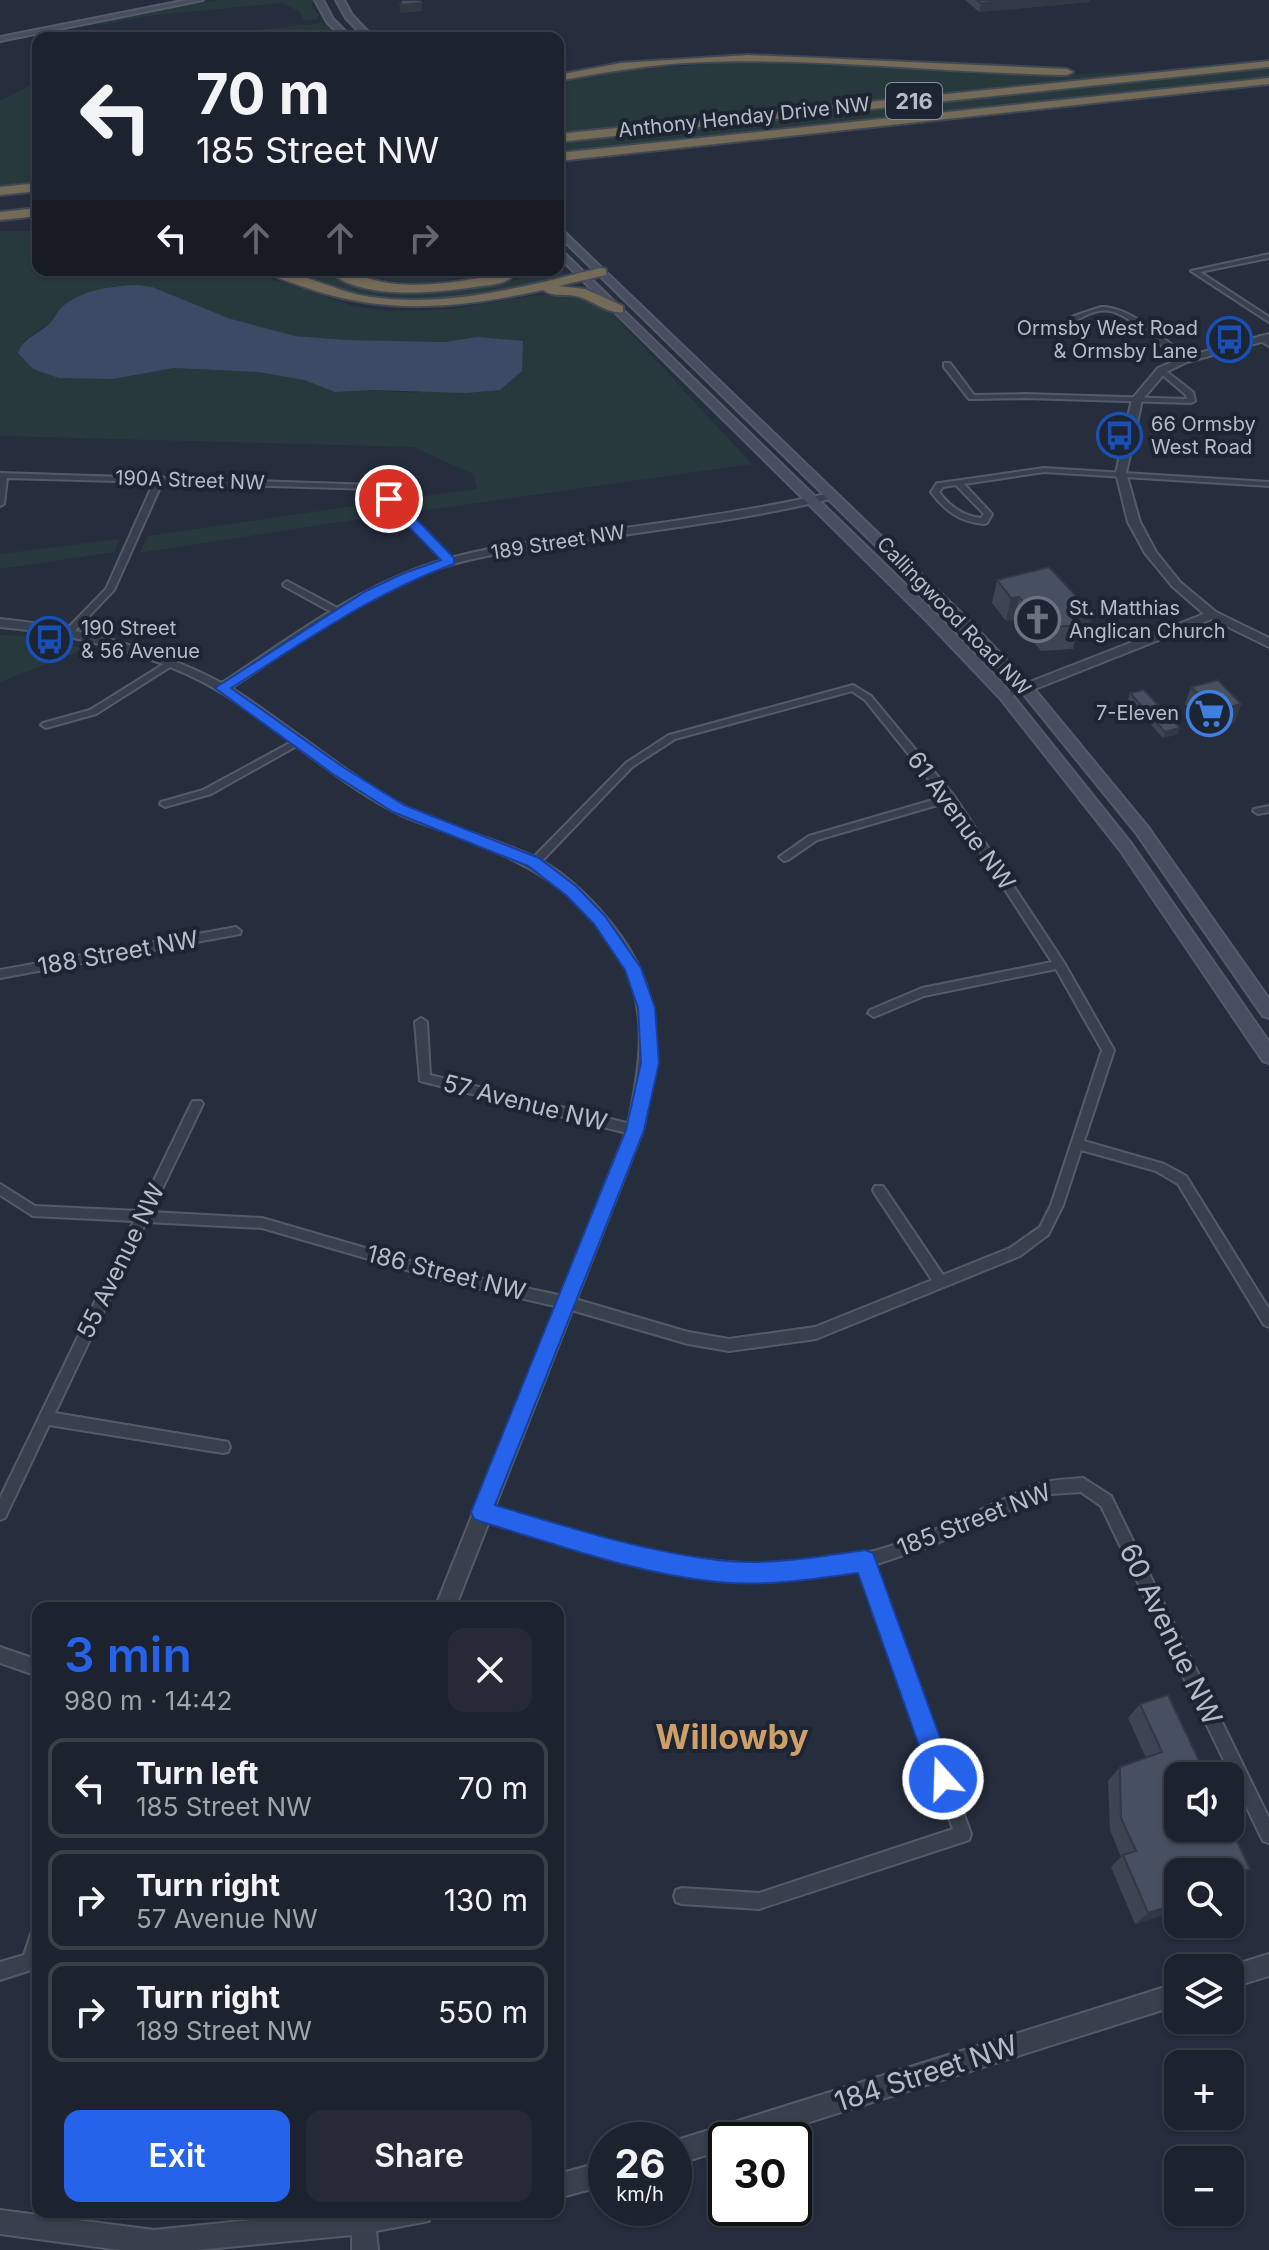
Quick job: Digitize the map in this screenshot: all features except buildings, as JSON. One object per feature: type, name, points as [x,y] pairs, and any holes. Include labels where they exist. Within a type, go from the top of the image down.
[{"type":"highway","points":[[564,77],[661,62],[749,59],[1051,72],[1269,62]]},
{"type":"highway","name":"Anthony Henday Drive NW","points":[[564,137],[1269,62]]},
{"type":"highway","name":"Anthony Henday Drive NW","points":[[564,159],[702,147],[772,134],[1269,81]]},
{"type":"highway","points":[[0,194],[32,191]]},
{"type":"highway","points":[[0,216],[32,213]]},
{"type":"highway","points":[[0,227],[32,226]]},
{"type":"highway","points":[[564,273],[589,270]]},
{"type":"highway","points":[[516,292],[589,270]]},
{"type":"highway","points":[[287,276],[329,292],[371,301],[444,303],[558,289],[580,292],[618,309]]},
{"type":"highway","points":[[348,276],[362,282],[417,289],[535,276]]},
{"type":"highway","points":[[417,289],[474,276]]},
{"type":"main road","points":[[0,36],[166,0]]},
{"type":"main road","points":[[0,36],[199,0]]},
{"type":"main road","points":[[319,0],[330,20],[342,32]]},
{"type":"main road","points":[[340,0],[349,16],[364,32]]},
{"type":"main road","points":[[564,237],[589,270]]},
{"type":"main road","name":"Callingwood Road NW","points":[[564,254],[589,270],[830,496],[954,614],[1026,688],[1142,830],[1269,1012]]},
{"type":"main road","name":"Callingwood Road NW","points":[[589,270],[618,309],[932,618],[1005,695],[1125,846],[1269,1056]]},
{"type":"street","points":[[1269,256],[1194,271],[1269,320]]},
{"type":"street","points":[[1057,331],[1068,321],[1100,309],[1116,310],[1184,360]]},
{"type":"street","points":[[1267,340],[1184,360],[1162,370],[1137,399],[1121,473],[1134,522],[1151,553],[1176,584],[1212,615],[1269,643]]},
{"type":"street","points":[[947,365],[972,397],[1191,401],[1190,394],[1162,370]]},
{"type":"street","points":[[958,482],[988,514],[984,521],[967,521],[943,504],[935,492],[940,485],[958,482],[1044,470],[1269,484]]},
{"type":"street","name":"190A Street NW","points":[[0,504],[1,475],[376,487],[450,561]]},
{"type":"street","points":[[68,633],[110,590],[160,478]]},
{"type":"street","name":"189 Street NW","points":[[222,688],[340,613],[406,576],[450,561],[617,532],[759,512],[830,496]]},
{"type":"street","points":[[287,584],[340,613]]},
{"type":"street","points":[[1005,695],[1212,615]]},
{"type":"street","name":"57 Avenue NW","points":[[0,623],[68,633],[167,665],[222,688],[399,809],[534,862],[571,891],[600,920],[633,968],[647,1008],[650,1063],[635,1130],[447,1602]]},
{"type":"street","points":[[46,725],[93,712],[167,665]]},
{"type":"street","name":"61 Avenue NW","points":[[534,862],[629,765],[672,737],[853,688],[868,698],[950,798],[1059,964],[1108,1050],[1077,1144]]},
{"type":"street","points":[[165,804],[207,792],[299,741]]},
{"type":"street","points":[[784,857],[813,838],[950,798]]},
{"type":"street","name":"188 Street NW","points":[[0,974],[236,931]]},
{"type":"street","points":[[874,1013],[922,992],[1059,964]]},
{"type":"street","name":"57 Avenue NW","points":[[421,1022],[424,1078],[635,1130]]},
{"type":"street","name":"55 Avenue NW","points":[[0,1513],[197,1104]]},
{"type":"street","points":[[1077,1144],[1160,1167],[1182,1180],[1269,1321]]},
{"type":"street","name":"186 Street NW","points":[[0,1189],[33,1211],[262,1223],[441,1275],[568,1303],[688,1338],[729,1345],[816,1333],[1015,1252],[1044,1231],[1057,1205],[1077,1144]]},
{"type":"street","points":[[879,1190],[941,1283]]},
{"type":"street","points":[[45,1418],[223,1447]]},
{"type":"street","name":"185 Street NW","points":[[482,1512],[616,1552],[720,1572],[800,1570],[865,1561],[920,1544],[1047,1488],[1083,1485]]},
{"type":"street","name":"60 Avenue NW","points":[[1083,1485],[1106,1501],[1269,1835]]},
{"type":"street","name":"185 Street NW","points":[[682,1896],[759,1901],[963,1834],[865,1561]]},
{"type":"street","points":[[0,1655],[32,1666]]},
{"type":"street","points":[[0,1971],[31,1962],[32,1958]]},
{"type":"street","points":[[1244,1973],[1269,1965]]},
{"type":"street","name":"184 Street NW","points":[[692,2147],[1164,1998]]},
{"type":"street","points":[[564,2184],[588,2178]]},
{"type":"street","points":[[0,2222],[154,2242],[355,2218]]},
{"type":"street","points":[[363,2218],[365,2250]]},
{"type":"shaded area","points":[[221,0],[314,0],[312,6],[318,15],[317,19],[304,21],[300,12],[282,3],[146,16],[101,25],[98,22],[151,10]]},
{"type":"shaded area","points":[[322,23],[336,32],[238,32]]},
{"type":"shaded area","points":[[727,63],[1040,75],[1188,70],[564,134],[564,82],[631,70]]},
{"type":"shaded area","points":[[1269,69],[1269,78],[564,153],[564,141]]},
{"type":"shaded area","points":[[32,84],[32,185],[0,188],[0,101]]},
{"type":"shaded area","points":[[0,231],[32,231],[32,276],[264,276],[353,306],[390,311],[453,309],[537,295],[569,295],[589,299],[613,314],[752,464],[420,511],[408,498],[477,489],[473,474],[413,447],[0,436]],"holes":[[[113,286],[171,296],[228,318],[295,336],[347,340],[445,342],[477,337],[418,393],[372,390],[335,392],[304,380],[258,372],[174,368],[113,379],[22,342],[51,322],[71,300]]]},
{"type":"shaded area","points":[[569,275],[476,295],[419,300],[367,295],[298,276],[333,276],[353,286],[407,293]]},
{"type":"shaded area","points":[[369,276],[467,276],[433,282]]},
{"type":"shaded area","points":[[381,502],[392,514],[139,553],[148,536]]},
{"type":"shaded area","points":[[119,539],[115,552],[0,569],[0,554]]},
{"type":"shaded area","points":[[0,635],[33,636],[85,649],[0,682]]},
{"type":"water","points":[[152,287],[228,318],[295,336],[445,342],[477,337],[523,341],[522,371],[500,390],[466,393],[335,392],[304,380],[258,372],[174,368],[113,379],[59,378],[33,369],[18,353],[27,340],[49,324],[60,309],[76,297],[106,288]]},
{"type":"place","name":"Ormsby West Road & Ormsby Lane","points":[[1229,340]]},
{"type":"place","name":"66 Ormsby West Road","points":[[1120,435]]},
{"type":"place","name":"St. Matthias Anglican Church","points":[[1038,620]]},
{"type":"place","name":"190 Street & 56 Avenue","points":[[50,639]]},
{"type":"place","name":"7-Eleven","points":[[1210,713]]},
{"type":"district","name":"Willowby","points":[[732,1737]]},
{"type":"route","points":[[389,499],[450,561],[406,576],[370,594],[222,688],[399,809],[534,862],[571,891],[600,920],[633,968],[647,1008],[650,1063],[635,1130],[482,1512],[616,1552],[720,1572],[800,1570],[865,1561],[943,1779]]}]
